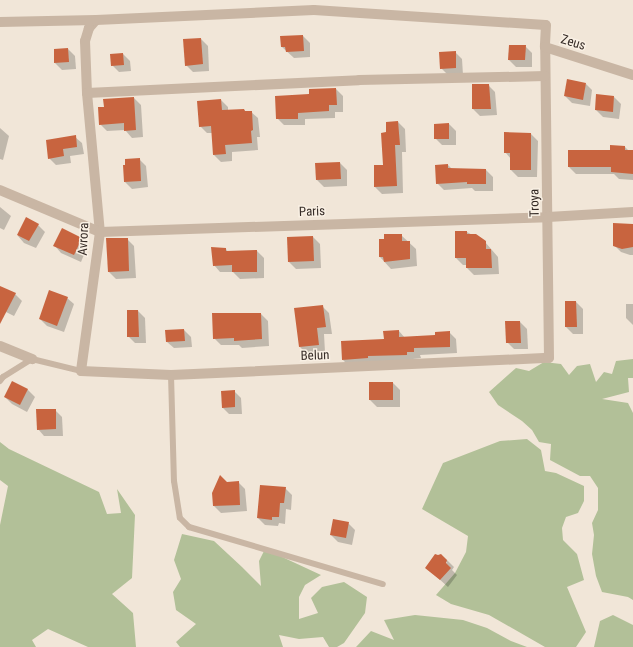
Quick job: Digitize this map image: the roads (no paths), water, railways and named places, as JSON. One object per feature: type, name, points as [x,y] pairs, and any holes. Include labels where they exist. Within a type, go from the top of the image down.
[{"type":"street","name":"Zeus","points":[[0,22],[96,20],[314,10],[546,25],[545,47],[633,75]]},
{"type":"street","name":"Avrora","points":[[81,371],[100,232],[87,93],[85,41],[89,28],[96,20]]},
{"type":"street","name":"Troya","points":[[545,47],[549,358]]},
{"type":"street","points":[[87,93],[359,80],[545,76]]},
{"type":"street","name":"Paris","points":[[0,190],[100,232],[548,217],[633,212]]},
{"type":"street","points":[[0,346],[32,359]]},
{"type":"street","name":"Belun","points":[[81,371],[171,375],[549,358]]},
{"type":"lane","points":[[0,381],[3,377],[32,359],[81,371]]},
{"type":"lane","points":[[171,375],[174,482],[180,518],[189,527],[383,584]]}]
